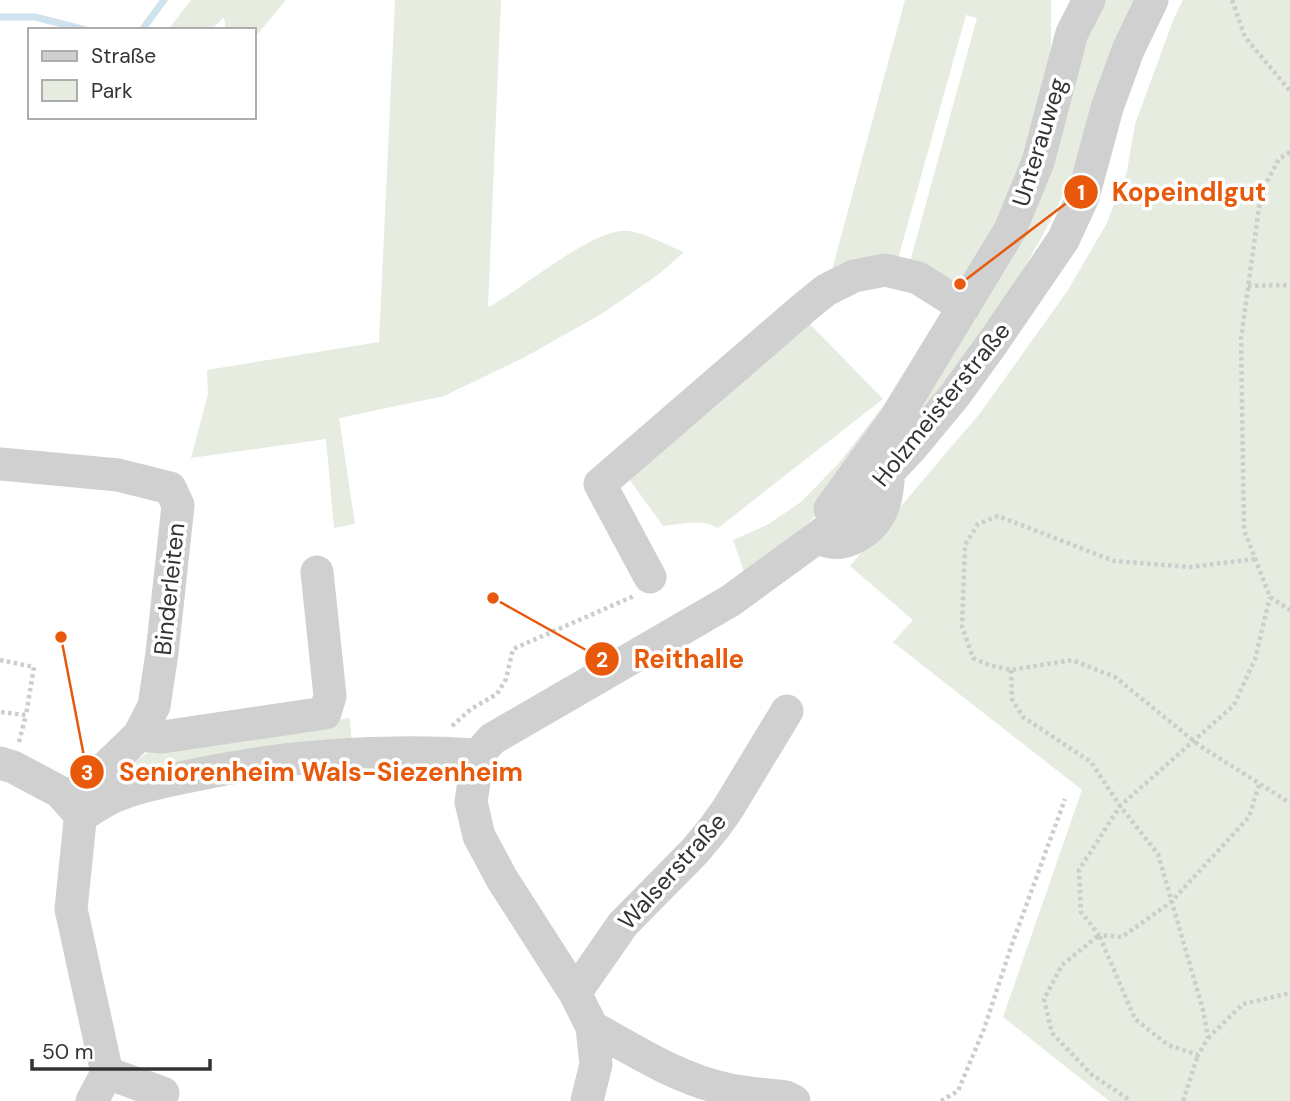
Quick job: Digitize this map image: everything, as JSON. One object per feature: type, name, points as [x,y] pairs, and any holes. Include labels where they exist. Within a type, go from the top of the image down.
[{"type":"street","name":"Unterauweg","points":[[822,534],[828,511],[896,418],[997,255],[1024,199],[1038,162],[1072,33],[1089,0]]},
{"type":"street","name":"Holzmeisterstraße","points":[[822,534],[824,540],[832,543],[850,540],[860,534],[882,509],[890,470],[955,395],[1035,284],[1063,240],[1083,197],[1107,108],[1128,50],[1152,0]]},
{"type":"street","points":[[650,577],[600,484],[758,346],[826,290],[855,276],[885,270],[918,278],[964,307]]},
{"type":"street","name":"Binderleiten","points":[[0,464],[118,475],[170,488],[178,505],[163,653],[154,706],[139,735],[107,766],[84,782],[71,909],[100,1087]]},
{"type":"street","points":[[587,1101],[596,1064],[592,1027],[575,993],[502,879],[479,836],[471,802],[478,755],[492,740],[730,601],[822,534]]},
{"type":"street","points":[[139,735],[162,737],[325,713],[330,696],[317,572]]},
{"type":"street","name":"Walserstraße","points":[[575,993],[623,924],[714,828],[788,711]]},
{"type":"street","points":[[0,763],[60,792],[81,816],[112,797],[156,783],[237,765],[350,755],[437,752],[478,755]]},
{"type":"street","points":[[592,1027],[666,1068],[693,1079],[726,1089],[786,1097],[794,1101]]},
{"type":"street","points":[[100,1087],[163,1093]]},
{"type":"path","points":[[1232,0],[1245,37],[1290,91]]},
{"type":"path","points":[[1198,1055],[1168,1045],[1135,1019],[1099,935],[1082,912],[1079,870],[1120,806],[1234,705],[1255,659],[1270,597],[1244,530],[1241,339],[1261,193],[1279,159],[1290,152]]},
{"type":"path","points":[[1248,286],[1290,285]]},
{"type":"path","points":[[1255,559],[1190,568],[1114,561],[998,516],[978,524],[965,545],[962,626],[973,658],[1011,670],[1072,660],[1115,677],[1192,740],[1259,786],[1290,803]]},
{"type":"path","points":[[437,752],[443,734],[471,709],[498,694],[506,679],[513,649],[632,598],[650,577]]},
{"type":"path","points":[[1270,597],[1290,610]]},
{"type":"path","points":[[0,660],[34,667],[26,715],[0,712]]},
{"type":"path","points":[[1011,670],[1012,699],[1023,717],[1091,762],[1120,806],[1158,854],[1203,1010],[1208,1038]]},
{"type":"path","points":[[1131,1101],[1091,1074],[1052,1033],[1044,999],[1062,965],[1099,935],[1122,937],[1171,902],[1249,817],[1259,786]]},
{"type":"path","points":[[941,1101],[958,1091],[984,1029],[1065,799]]},
{"type":"path","points":[[1183,1101],[1198,1055],[1208,1038],[1243,1004],[1290,993]]},
{"type":"green space","points":[[191,0],[286,0],[256,36],[256,28],[226,28],[224,17],[213,28],[170,28]]},
{"type":"green space","points":[[395,0],[501,0],[488,307],[578,249],[614,232],[635,232],[684,252],[659,274],[603,313],[525,357],[444,396],[339,418],[355,524],[334,528],[326,439],[191,458],[208,394],[207,370],[379,342]]},
{"type":"green space","points":[[905,0],[1051,0],[1051,44],[1047,69],[1013,197],[967,290],[908,269],[977,18],[966,15],[896,266],[829,281]]},
{"type":"green space","points":[[1105,0],[1135,0],[1067,186],[1016,281],[910,426]]},
{"type":"green space","points":[[1183,0],[1290,0],[1290,1101],[1109,1101],[1003,1017],[1082,790],[893,642],[913,620],[850,566],[981,412],[1068,290],[1107,223],[1127,171],[1135,124]]},
{"type":"green space","points":[[941,313],[822,508],[799,534],[745,575],[733,540],[767,525],[801,502],[839,463],[883,406]]},
{"type":"green space","points":[[809,323],[883,399],[718,528],[698,522],[663,526],[624,472]]},
{"type":"green space","points":[[350,718],[352,747],[87,795],[157,746]]},
{"type":"waterway","points":[[143,28],[164,0]]},
{"type":"waterway","points":[[0,17],[35,17],[78,28]]},
{"type":"place","name":"Kopeindlgut","points":[[960,284]]},
{"type":"place","name":"Reithalle","points":[[493,598]]},
{"type":"place","name":"Seniorenheim Wals-Siezenheim","points":[[61,637]]}]
